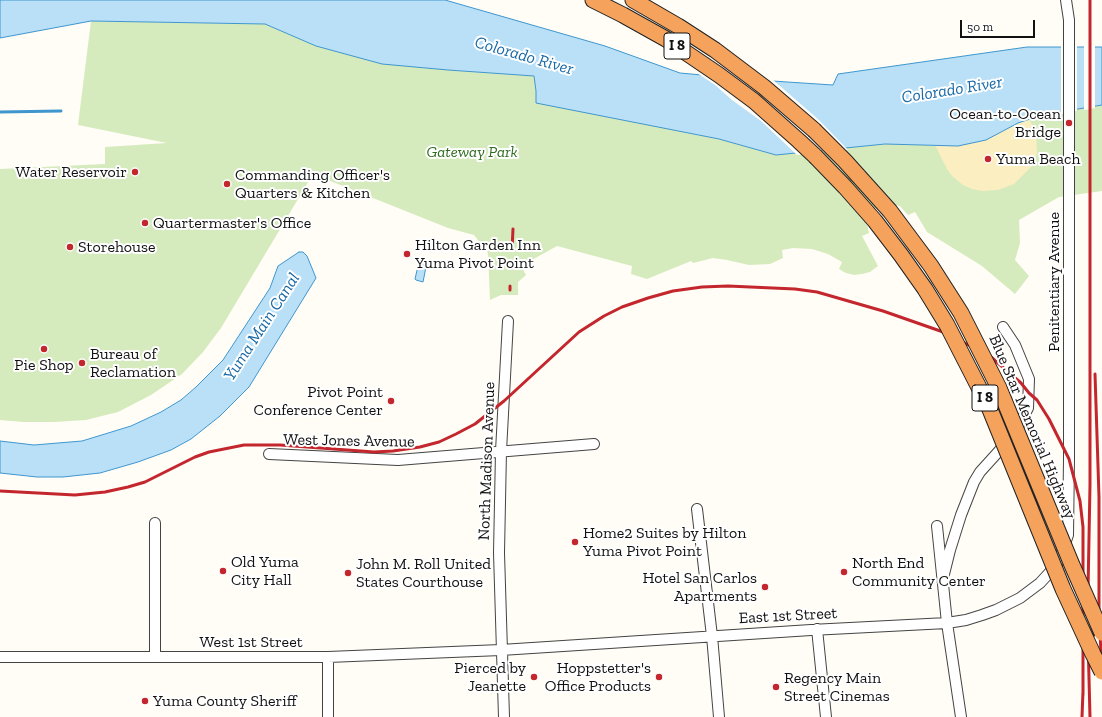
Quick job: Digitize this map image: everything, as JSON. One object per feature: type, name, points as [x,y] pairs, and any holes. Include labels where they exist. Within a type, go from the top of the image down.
[{"type":"highway","name":"Blue Star Memorial Highway","points":[[593,0],[666,39],[720,75],[754,102],[831,171],[861,204],[901,255],[925,289],[947,325],[989,407],[1063,589],[1102,672]]},
{"type":"highway","name":"Blue Star Memorial Highway","points":[[633,0],[678,26],[715,50],[784,103],[830,145],[874,192],[921,252],[961,313],[1000,388],[1072,565],[1102,633]]},
{"type":"street","name":"Penitentiary Avenue","points":[[1058,562],[1068,535],[1069,20],[1066,0]]},
{"type":"street","name":"North Madison Avenue","points":[[504,717],[499,553],[501,451],[508,321]]},
{"type":"street","points":[[942,578],[961,515],[974,482],[980,472],[1017,429],[1028,408],[1029,379],[1016,346],[1003,327]]},
{"type":"street","name":"West Jones Avenue","points":[[269,454],[398,460],[594,444]]},
{"type":"street","points":[[697,509],[712,636],[719,717]]},
{"type":"street","points":[[155,523],[155,658]]},
{"type":"street","points":[[937,526],[947,623],[961,717]]},
{"type":"street","name":"East 1st Street","points":[[501,650],[817,629],[947,623],[966,620],[982,616],[1016,601],[1030,592],[1047,577],[1058,562]]},
{"type":"street","points":[[817,629],[826,717]]},
{"type":"street","name":"West 1st Street","points":[[0,658],[328,658],[501,650]]},
{"type":"street","points":[[328,658],[328,717]]},
{"type":"green space","name":"Gateway Park","points":[[91,21],[265,24],[316,46],[448,70],[534,76],[536,102],[719,139],[776,155],[885,144],[958,146],[1042,115],[1102,105],[1102,191],[1059,197],[1019,220],[1020,243],[1015,260],[1029,276],[1015,294],[982,266],[927,232],[915,212],[908,215],[900,206],[889,203],[878,206],[869,211],[866,218],[869,233],[862,236],[878,266],[870,272],[862,274],[854,275],[839,269],[842,262],[828,254],[812,249],[793,248],[782,250],[783,258],[770,264],[749,265],[713,258],[693,263],[691,261],[647,279],[631,274],[632,266],[557,246],[521,266],[526,275],[518,282],[518,295],[501,295],[490,300],[488,253],[474,235],[448,228],[313,174],[221,328],[203,352],[182,374],[151,395],[118,412],[86,420],[23,422],[0,420],[0,169],[105,164],[105,147],[167,143],[78,125]]},
{"type":"sand","name":"Yuma Beach","points":[[1029,119],[1036,132],[1037,153],[1033,165],[1014,184],[998,190],[982,191],[963,185],[952,176],[947,169],[935,145],[958,146]]},
{"type":"water","name":"Colorado River","points":[[0,0],[445,0],[605,46],[680,73],[833,85],[838,74],[1027,47],[1102,47],[1102,105],[1042,115],[1018,123],[986,140],[958,146],[885,144],[776,155],[719,139],[536,103],[534,76],[382,64],[316,46],[265,24],[91,21],[0,38]]},
{"type":"water","name":"Yuma Main Canal","points":[[299,252],[303,252],[307,256],[316,278],[249,387],[220,416],[191,439],[171,450],[138,462],[100,473],[63,477],[37,477],[0,473],[0,441],[34,445],[82,441],[131,426],[161,412],[181,400],[223,360],[270,288],[278,266]]},
{"type":"water","points":[[425,265],[426,267],[423,282],[415,279],[418,266]]},
{"type":"pier","points":[[1061,45],[1077,45],[1077,111],[1061,114]]},
{"type":"pier","points":[[1084,45],[1095,45],[1095,108],[1084,110]]},
{"type":"pier","points":[[697,73],[772,79],[819,120],[848,150],[797,155],[761,121]]},
{"type":"waterway","points":[[0,112],[61,111]]},
{"type":"railway","points":[[1088,591],[1090,485],[1090,0]]},
{"type":"railway","points":[[512,250],[513,229]]},
{"type":"railway","points":[[0,491],[75,495],[105,492],[145,482],[195,457],[209,452],[244,445],[280,445],[374,452],[420,447],[439,442],[475,424],[504,401],[579,332],[604,316],[622,307],[673,291],[702,287],[728,286],[795,289],[817,292],[883,311],[946,333],[991,357],[1021,383],[1037,400],[1049,419],[1069,459],[1080,501],[1083,527],[1083,695]]},
{"type":"railway","points":[[1095,374],[1099,497],[1099,613],[1102,673]]},
{"type":"railway","points":[[1088,639],[1090,717]]},
{"type":"railway","points":[[1082,717],[1083,691]]},
{"type":"place","name":"Ocean-to-Ocean Bridge","points":[[1069,123]]},
{"type":"place","name":"Yuma Beach","points":[[988,159]]},
{"type":"place","name":"Water Reservoir","points":[[135,172]]},
{"type":"place","name":"Commanding Officer's Quarters & Kitchen","points":[[227,184]]},
{"type":"place","name":"Quartermaster's Office","points":[[145,223]]},
{"type":"place","name":"Storehouse","points":[[70,247]]},
{"type":"place","name":"Hilton Garden Inn Yuma Pivot Point","points":[[407,254]]},
{"type":"place","name":"Pie Shop","points":[[44,349]]},
{"type":"place","name":"Bureau of Reclamation","points":[[82,363]]},
{"type":"place","name":"Pivot Point Conference Center","points":[[391,401]]},
{"type":"place","name":"Home2 Suites by Hilton Yuma Pivot Point","points":[[575,542]]},
{"type":"place","name":"Old Yuma City Hall","points":[[223,571]]},
{"type":"place","name":"North End Community Center","points":[[844,572]]},
{"type":"place","name":"John M. Roll United States Courthouse","points":[[348,573]]},
{"type":"place","name":"Hotel San Carlos Apartments","points":[[765,587]]},
{"type":"place","name":"Pierced by Jeanette","points":[[534,677]]},
{"type":"place","name":"Hoppstetter's Office Products","points":[[659,677]]},
{"type":"place","name":"Regency Main Street Cinemas","points":[[776,687]]},
{"type":"place","name":"Yuma County Sheriff","points":[[145,701]]}]
